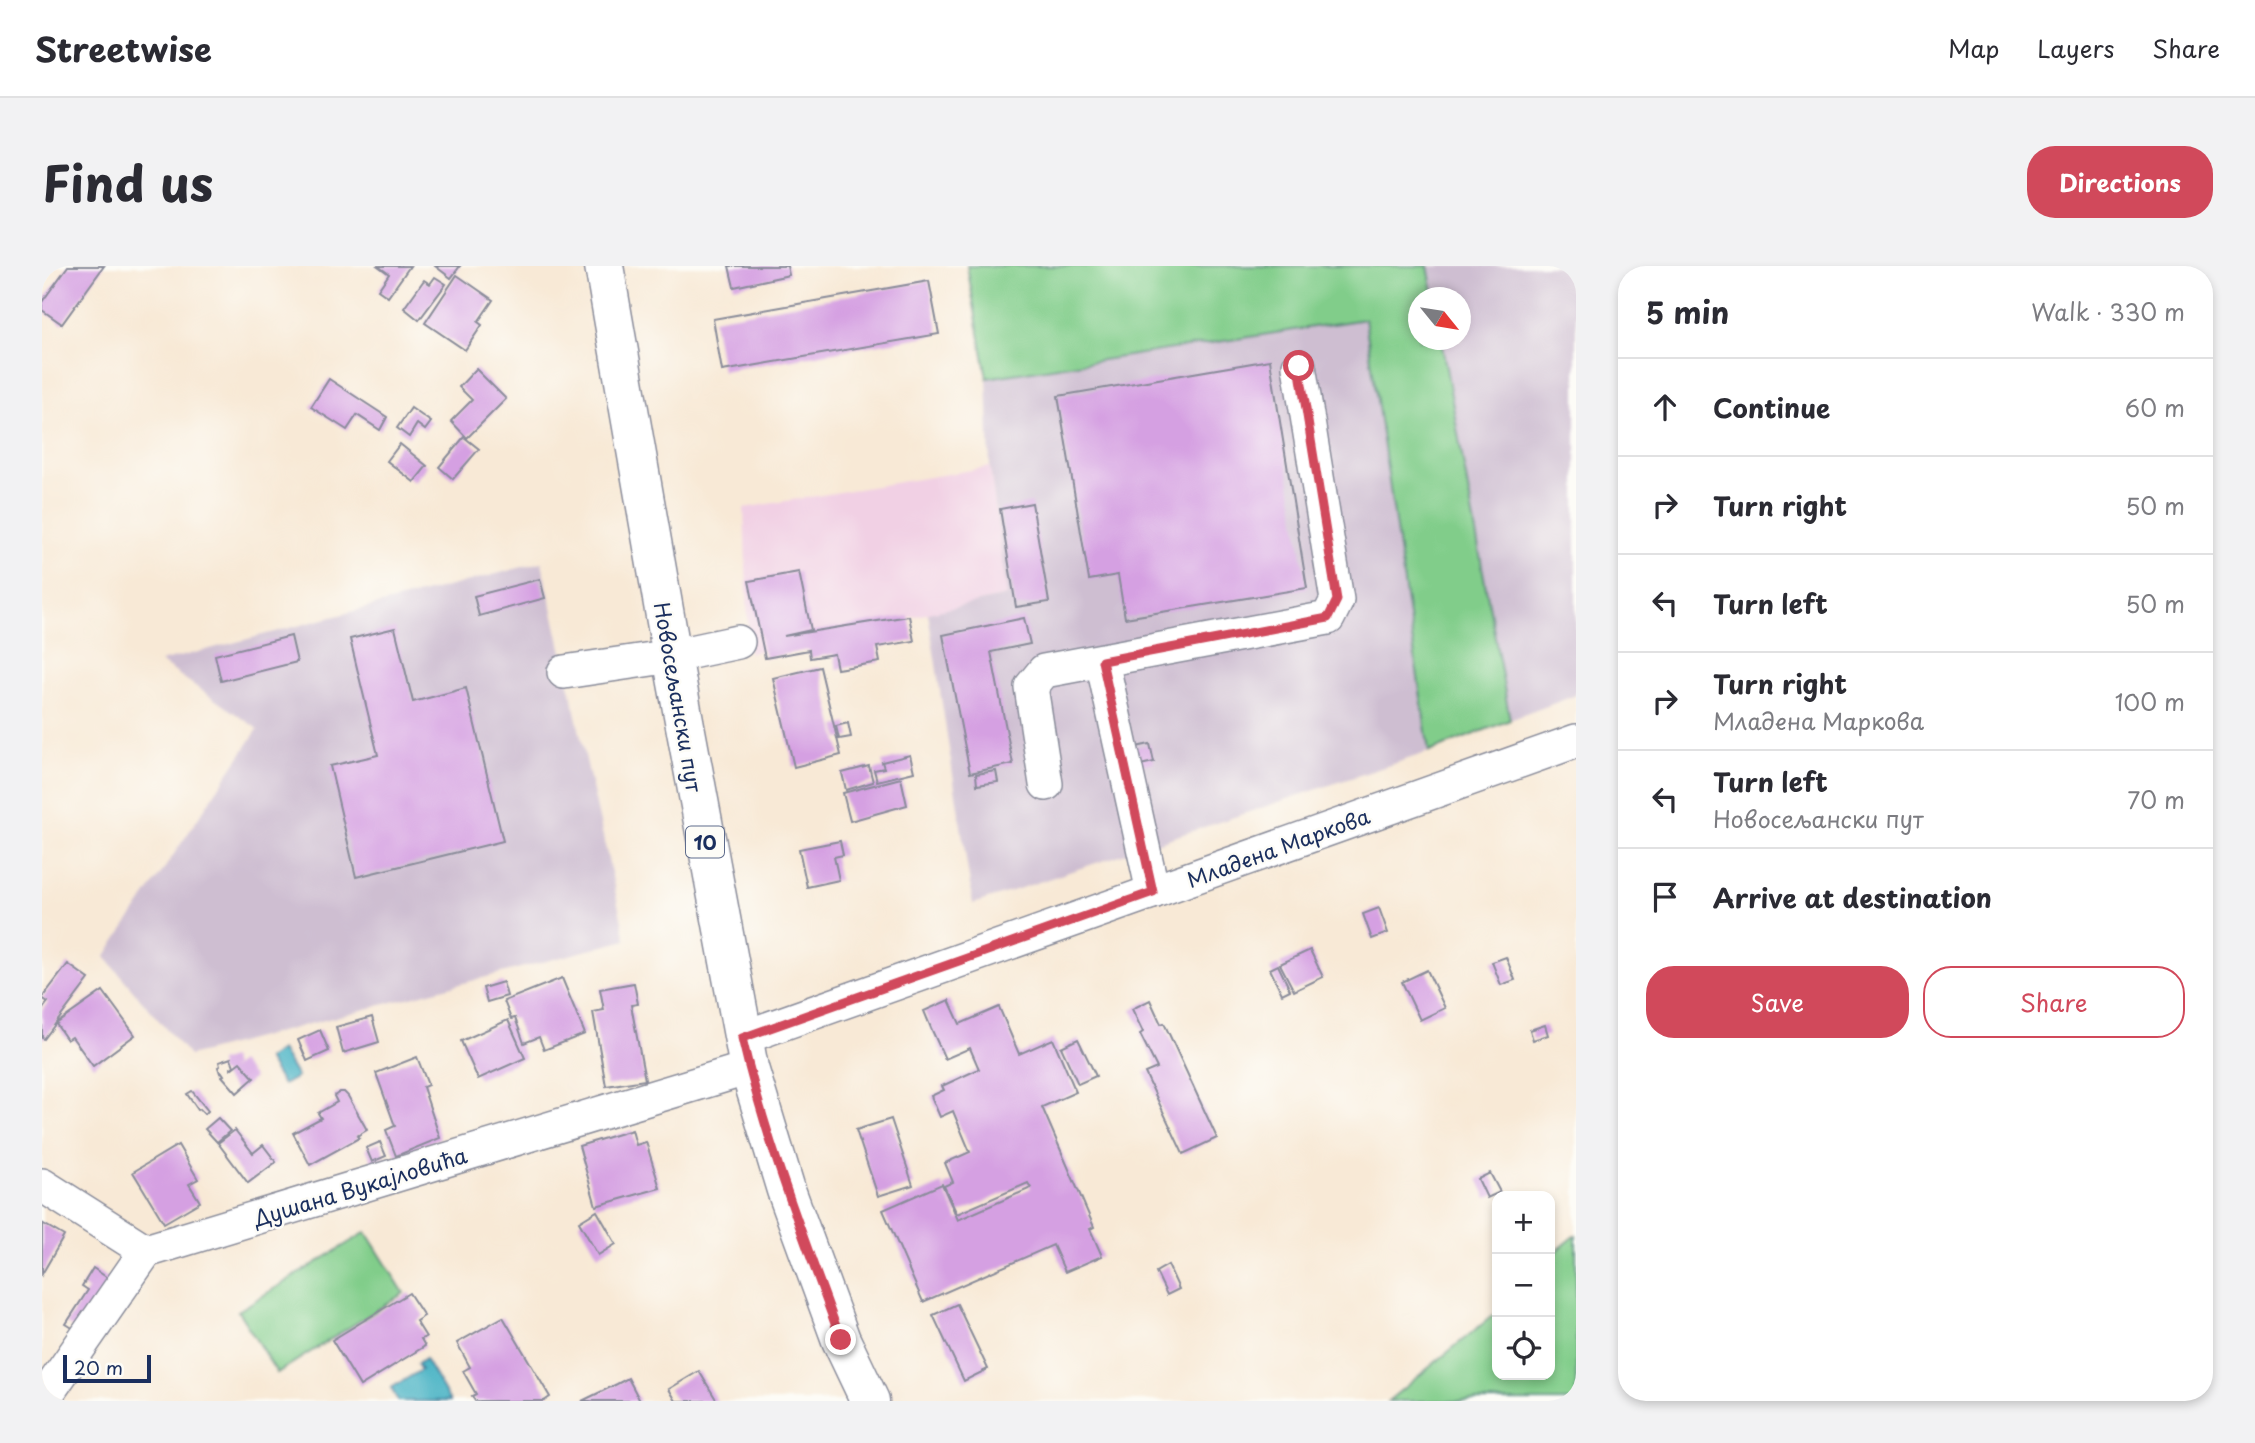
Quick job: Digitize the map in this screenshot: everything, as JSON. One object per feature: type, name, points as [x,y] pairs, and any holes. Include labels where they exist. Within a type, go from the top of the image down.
[{"type":"main road","name":"Новосељански пут","points":[[604,266],[671,656],[746,1053],[795,1215],[841,1340],[870,1401]]},
{"type":"street","points":[[1046,784],[1031,687],[1044,671],[1328,618],[1337,600],[1299,366]]},
{"type":"street","points":[[564,672],[671,656],[738,642]]},
{"type":"street","points":[[1102,661],[1153,892]]},
{"type":"street","name":"Младена Маркова","points":[[746,1053],[1153,892],[1576,741]]},
{"type":"street","name":"Душана Вукајловића","points":[[146,1251],[746,1053]]},
{"type":"street","points":[[42,1185],[146,1251],[42,1401]]},
{"type":"shaded area","points":[[1428,266],[1576,266],[1576,695],[1510,720],[1443,350],[1471,350],[1471,287],[1432,287]]},
{"type":"shaded area","points":[[1365,318],[1429,752],[973,904],[928,613],[1007,596],[990,467],[987,378]]},
{"type":"shaded area","points":[[990,467],[1007,596],[749,653],[744,508]]},
{"type":"shaded area","points":[[542,562],[626,940],[189,1056],[105,957],[258,729],[160,662]]},
{"type":"green space","points":[[967,266],[1428,266],[1432,287],[1408,287],[1408,350],[1443,350],[1510,720],[1429,752],[1365,319],[987,378]]},
{"type":"green space","points":[[366,1232],[404,1293],[277,1373],[238,1311]]},
{"type":"green space","points":[[1576,1235],[1576,1401],[1388,1401],[1492,1316],[1492,1380],[1555,1380],[1555,1254]]},
{"type":"water","points":[[281,1050],[297,1077],[283,1085],[267,1059]]},
{"type":"water","points":[[425,1359],[450,1401],[398,1401],[391,1388],[421,1370],[417,1364]]},
{"type":"building","points":[[68,266],[104,266],[62,324],[42,310],[42,302]]},
{"type":"building","points":[[378,266],[410,266],[388,297],[378,290],[389,274]]},
{"type":"building","points":[[435,266],[460,266],[451,278]]},
{"type":"building","points":[[729,266],[787,266],[789,275],[734,287]]},
{"type":"building","points":[[457,275],[493,300],[478,322],[482,325],[465,350],[425,323]]},
{"type":"building","points":[[435,277],[446,284],[419,320],[404,308],[424,280],[430,284]]},
{"type":"building","points":[[929,281],[939,334],[722,371],[713,319]]},
{"type":"building","points":[[1270,360],[1307,588],[1125,618],[1118,575],[1089,580],[1058,396]]},
{"type":"building","points":[[476,369],[506,399],[467,438],[451,421],[472,400],[459,387]]},
{"type":"building","points":[[329,379],[387,417],[380,430],[357,415],[347,430],[311,407]]},
{"type":"building","points":[[411,408],[431,422],[425,430],[417,424],[409,437],[397,428]]},
{"type":"building","points":[[464,437],[479,449],[453,479],[439,467]]},
{"type":"building","points":[[400,444],[427,466],[414,482],[387,461]]},
{"type":"building","points":[[1032,503],[1049,602],[1016,607],[1000,509]]},
{"type":"building","points":[[799,572],[811,630],[784,636],[909,616],[914,641],[877,647],[880,662],[837,669],[834,654],[810,658],[809,650],[765,658],[749,581]]},
{"type":"building","points":[[540,579],[545,598],[479,616],[474,596]]},
{"type":"building","points":[[1024,618],[1030,644],[991,652],[1013,764],[970,773],[943,635]]},
{"type":"building","points":[[395,628],[413,702],[466,688],[503,841],[356,877],[330,766],[378,755],[350,639]]},
{"type":"building","points":[[291,636],[297,662],[221,681],[215,655]]},
{"type":"building","points":[[820,667],[841,755],[794,767],[773,678]]},
{"type":"building","points":[[848,723],[851,737],[839,739],[836,726]]},
{"type":"building","points":[[1150,744],[1154,762],[1131,767],[1127,749]]},
{"type":"building","points":[[910,755],[914,772],[877,781],[874,770],[884,768],[882,762]]},
{"type":"building","points":[[869,766],[873,782],[846,790],[842,773]]},
{"type":"building","points":[[996,771],[998,782],[977,785],[976,774]]},
{"type":"building","points":[[901,778],[907,805],[850,821],[843,793]]},
{"type":"building","points":[[840,841],[843,855],[834,857],[839,880],[807,887],[799,849]]},
{"type":"building","points":[[1379,908],[1388,933],[1372,939],[1363,914]]},
{"type":"building","points":[[1310,950],[1323,977],[1294,991],[1280,964]]},
{"type":"building","points":[[1506,957],[1515,980],[1501,985],[1492,962]]},
{"type":"building","points":[[68,964],[89,979],[44,1039],[42,1010],[48,1002],[42,998]]},
{"type":"building","points":[[1278,965],[1290,990],[1282,994],[1270,969]]},
{"type":"building","points":[[1427,970],[1445,1008],[1420,1020],[1402,982]]},
{"type":"building","points":[[562,978],[585,1034],[544,1050],[539,1037],[524,1043],[515,1018],[511,1019],[504,1001]]},
{"type":"building","points":[[503,982],[507,996],[487,1002],[483,988]]},
{"type":"building","points":[[634,983],[638,1004],[631,1005],[645,1080],[606,1086],[593,1012],[604,1010],[600,989]]},
{"type":"building","points":[[103,991],[135,1035],[93,1066],[72,1037],[67,1040],[56,1024]]},
{"type":"building","points":[[949,1000],[960,1024],[999,1007],[1019,1054],[1053,1039],[1076,1092],[1042,1107],[1094,1227],[1090,1229],[1102,1256],[1065,1272],[1053,1245],[923,1302],[883,1210],[942,1184],[958,1220],[1031,1188],[1028,1183],[957,1214],[944,1186],[953,1182],[945,1163],[970,1152],[953,1111],[940,1117],[931,1096],[944,1090],[942,1086],[979,1069],[970,1048],[945,1059],[931,1028],[924,1011]]},
{"type":"building","points":[[1150,1000],[1161,1024],[1164,1023],[1217,1138],[1183,1154],[1145,1073],[1157,1068],[1140,1034],[1143,1032],[1132,1009]]},
{"type":"building","points":[[372,1017],[379,1042],[343,1053],[336,1027]]},
{"type":"building","points":[[508,1020],[525,1058],[478,1079],[461,1041]]},
{"type":"building","points":[[1545,1025],[1548,1035],[1533,1040],[1530,1030]]},
{"type":"building","points":[[320,1030],[329,1051],[307,1061],[298,1040]]},
{"type":"building","points":[[1078,1039],[1096,1076],[1078,1084],[1061,1047]]},
{"type":"building","points":[[417,1057],[428,1085],[423,1087],[440,1138],[396,1156],[386,1130],[395,1126],[376,1073]]},
{"type":"building","points":[[231,1058],[234,1066],[231,1069],[240,1062],[254,1078],[237,1093],[218,1067],[219,1062]]},
{"type":"building","points":[[192,1091],[208,1111],[205,1114],[198,1110],[187,1094]]},
{"type":"building","points":[[340,1092],[348,1096],[367,1130],[357,1136],[359,1138],[310,1165],[293,1133],[321,1118],[318,1113],[337,1102],[334,1096]]},
{"type":"building","points":[[218,1118],[230,1131],[217,1142],[205,1129]]},
{"type":"building","points":[[891,1119],[913,1185],[878,1196],[856,1130]]},
{"type":"building","points":[[235,1130],[253,1153],[263,1145],[276,1162],[248,1183],[218,1143]]},
{"type":"building","points":[[632,1130],[636,1145],[646,1142],[660,1188],[596,1206],[579,1146]]},
{"type":"building","points":[[380,1142],[386,1156],[372,1162],[366,1148]]},
{"type":"building","points":[[178,1145],[198,1179],[189,1184],[200,1202],[164,1223],[133,1172]]},
{"type":"building","points":[[1490,1173],[1499,1191],[1492,1191],[1492,1196],[1487,1198],[1478,1179]]},
{"type":"building","points":[[597,1211],[616,1244],[598,1255],[579,1222]]},
{"type":"building","points":[[42,1223],[64,1236],[42,1274]]},
{"type":"building","points":[[1168,1265],[1179,1289],[1167,1295],[1156,1272]]},
{"type":"building","points":[[93,1268],[112,1281],[79,1332],[66,1324],[88,1290],[82,1286]]},
{"type":"building","points":[[409,1293],[424,1316],[416,1321],[426,1337],[421,1339],[425,1346],[360,1386],[332,1340]]},
{"type":"building","points":[[957,1304],[988,1369],[964,1381],[933,1315]]},
{"type":"building","points":[[503,1317],[550,1397],[544,1401],[475,1401],[472,1396],[476,1394],[463,1371],[470,1367],[457,1343]]},
{"type":"building","points":[[699,1371],[717,1401],[676,1401],[669,1389]]},
{"type":"building","points":[[628,1378],[640,1401],[582,1401],[617,1384]]},
{"type":"route","points":[[841,1340],[786,1190],[742,1038],[1153,892],[1102,661],[1328,618],[1337,600],[1299,366]]}]
